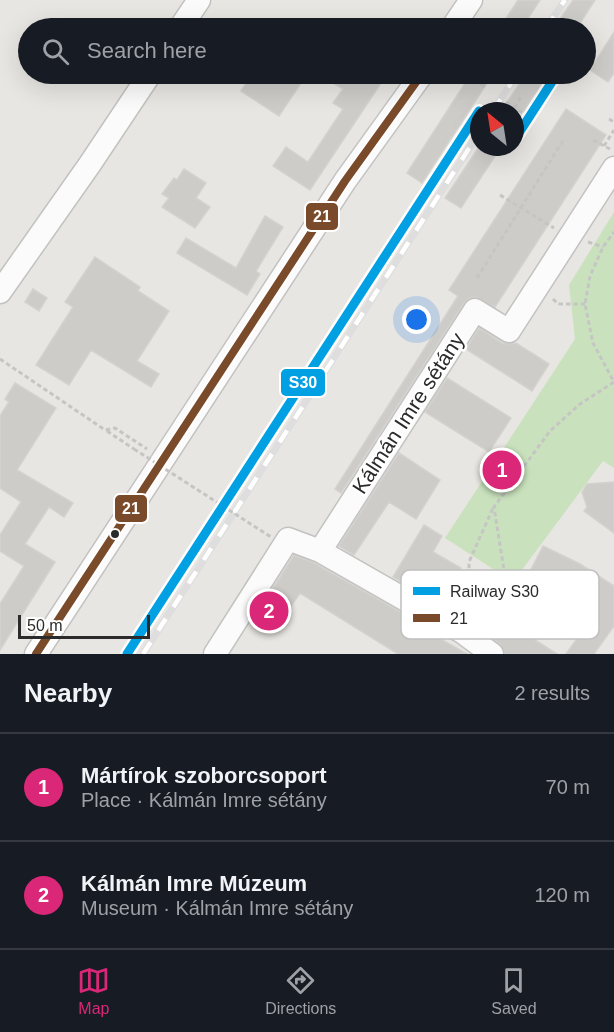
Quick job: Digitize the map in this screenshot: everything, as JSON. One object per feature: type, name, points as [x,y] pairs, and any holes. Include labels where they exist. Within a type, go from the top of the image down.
[{"type":"street","points":[[187,18],[199,0]]},
{"type":"street","points":[[459,18],[471,0]]},
{"type":"street","points":[[0,292],[143,84]]},
{"type":"street","points":[[36,654],[345,181],[415,84]]},
{"type":"street","points":[[540,284],[614,168]]},
{"type":"street","name":"Kálmán Imre sétány","points":[[320,551],[475,310],[509,331],[540,284]]},
{"type":"street","points":[[215,654],[280,538],[320,551],[401,598]]},
{"type":"street","points":[[471,639],[492,654]]},
{"type":"path","points":[[481,84],[487,88]]},
{"type":"path","points":[[518,102],[521,96]]},
{"type":"path","points":[[609,119],[614,122]]},
{"type":"path","points":[[593,140],[604,146],[614,130]]},
{"type":"path","points":[[477,278],[564,140]]},
{"type":"path","points":[[500,195],[571,236]]},
{"type":"path","points":[[469,570],[469,562],[494,507],[550,431],[580,404],[614,382],[592,343],[585,304],[590,276],[603,247],[614,232]]},
{"type":"path","points":[[540,284],[558,304],[585,304]]},
{"type":"path","points":[[0,358],[134,449],[280,538]]},
{"type":"path","points":[[105,430],[115,428],[162,459]]},
{"type":"path","points":[[494,507],[504,570]]},
{"type":"green space","points":[[614,212],[614,468],[603,461],[522,570],[494,570],[445,538],[575,339],[569,285]]},
{"type":"building","points":[[518,0],[540,0],[528,18],[506,18]]},
{"type":"building","points":[[573,0],[595,0],[583,18],[561,18]]},
{"type":"building","points":[[614,32],[614,73],[608,82],[596,74],[596,60]]},
{"type":"building","points":[[246,84],[300,84],[279,116],[241,91]]},
{"type":"building","points":[[335,84],[380,84],[310,190],[273,166],[286,147],[308,162],[343,109],[333,103],[343,89]]},
{"type":"building","points":[[465,84],[486,84],[475,102],[470,102],[470,109],[422,183],[407,173]]},
{"type":"building","points":[[519,84],[542,84],[524,111],[524,102],[507,102]]},
{"type":"building","points":[[566,109],[606,135],[495,307],[476,297],[469,298],[464,303],[341,493],[335,489],[458,296],[449,290]]},
{"type":"building","points":[[473,156],[495,156],[461,208],[445,198]]},
{"type":"building","points":[[184,169],[206,183],[196,198],[210,207],[195,228],[162,207],[169,198],[162,194],[174,178],[177,180]]},
{"type":"building","points":[[265,216],[283,227],[256,271],[260,274],[247,295],[177,253],[186,238],[236,268]]},
{"type":"building","points":[[95,257],[140,287],[138,291],[169,311],[137,361],[159,374],[151,387],[91,350],[69,385],[36,365],[73,307],[65,302]]},
{"type":"building","points":[[33,289],[47,298],[39,311],[25,302]]},
{"type":"building","points":[[479,328],[502,343],[516,343],[549,364],[532,391],[466,349]]},
{"type":"building","points":[[447,378],[511,418],[489,452],[425,412]]},
{"type":"building","points":[[15,383],[56,408],[17,470],[73,503],[64,517],[49,507],[25,544],[55,562],[0,650],[0,604],[24,566],[0,551],[0,535],[21,502],[0,488],[0,416],[9,402],[5,399]]},
{"type":"building","points":[[399,453],[440,480],[416,519],[389,502],[354,555],[339,546]]},
{"type":"building","points":[[614,482],[614,533],[584,511],[587,507],[582,492],[587,484]]},
{"type":"building","points":[[424,525],[442,536],[433,552],[461,568],[460,570],[401,570],[401,582],[393,577]]},
{"type":"building","points":[[543,546],[589,570],[531,570]]},
{"type":"building","points":[[294,555],[314,563],[401,612],[401,639],[441,639],[467,654],[398,654],[300,593],[278,626],[268,619],[261,630],[251,623]]},
{"type":"building","points":[[599,576],[614,586],[614,626],[594,654],[566,654],[577,639],[599,639]]},
{"type":"building","points":[[493,639],[534,639],[557,654],[505,654],[500,644]]},
{"type":"railway","points":[[553,18],[565,0]]},
{"type":"railway","points":[[499,102],[511,84]]},
{"type":"railway","points":[[143,654],[470,147]]},
{"type":"rail line","name":"S30","points":[[524,125],[551,84]]},
{"type":"rail line","name":"S30","points":[[127,654],[470,125]]},
{"type":"transit line","name":"21","points":[[36,654],[345,181],[415,84]]},
{"type":"place","name":"Mártírok szoborcsoport","points":[[502,470]]},
{"type":"place","name":"Kálmán Imre Múzeum","points":[[269,611]]}]
